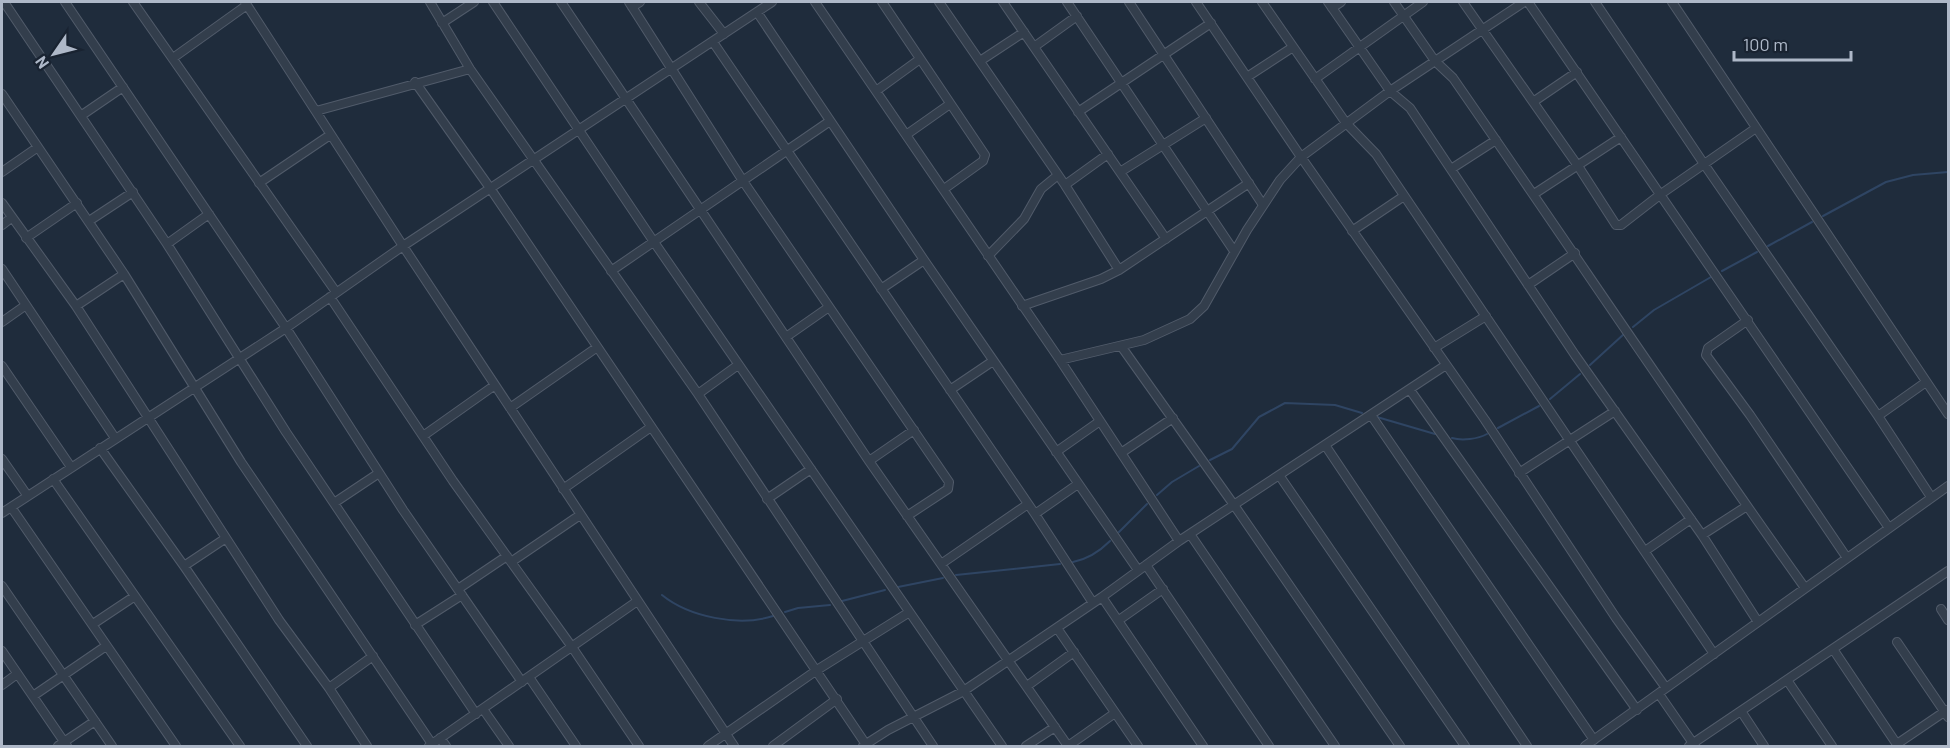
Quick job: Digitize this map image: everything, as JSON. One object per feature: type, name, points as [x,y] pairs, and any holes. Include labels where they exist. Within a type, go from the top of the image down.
[{"type":"street","points":[[4,2],[133,192],[415,625],[509,747]]},
{"type":"street","points":[[65,2],[286,328],[379,473],[460,592],[576,747]]},
{"type":"street","points":[[134,2],[259,183],[423,436],[572,647],[639,747]]},
{"type":"street","points":[[430,2],[470,69],[698,394],[933,747]]},
{"type":"street","points":[[442,22],[474,2]]},
{"type":"street","points":[[494,2],[654,242],[1002,747]]},
{"type":"street","points":[[561,2],[869,461],[1068,746],[1115,713]]},
{"type":"street","points":[[640,2],[631,4],[743,181],[950,485],[948,489],[907,516]]},
{"type":"street","points":[[699,2],[724,34]]},
{"type":"street","points":[[2,513],[286,328],[403,246],[771,2]]},
{"type":"street","points":[[815,2],[944,189],[1179,541]]},
{"type":"street","points":[[882,2],[985,155],[985,159],[944,189]]},
{"type":"street","points":[[939,2],[1065,185],[1119,270]]},
{"type":"street","points":[[1003,2],[1166,239]]},
{"type":"street","points":[[1067,2],[1234,251]]},
{"type":"street","points":[[1129,2],[1263,205]]},
{"type":"street","points":[[1196,2],[1352,231],[1485,420],[1616,618],[1666,688]]},
{"type":"street","points":[[1262,2],[1346,123],[1376,154],[1714,654]]},
{"type":"street","points":[[1341,2],[1330,5],[1390,91],[1410,108],[1528,285],[1702,535],[1758,622]]},
{"type":"street","points":[[1394,2],[1436,61],[1453,78],[1805,588]]},
{"type":"street","points":[[1316,79],[1423,2]]},
{"type":"street","points":[[1463,2],[1578,166],[1616,225],[1621,225],[1661,194],[1756,128]]},
{"type":"street","points":[[1059,360],[1121,346],[1163,333],[1190,319],[1204,306],[1218,285],[1234,251],[1280,180],[1301,157],[1390,91],[1526,2],[1622,137],[1889,528]]},
{"type":"street","points":[[1596,2],[1931,497]]},
{"type":"street","points":[[1672,2],[1948,414]]},
{"type":"street","points":[[173,58],[246,3],[636,602],[734,747]]},
{"type":"street","points":[[757,12],[1078,484],[1142,568],[1163,589],[1269,747]]},
{"type":"street","points":[[1034,47],[1077,16]]},
{"type":"street","points":[[1078,112],[1211,23]]},
{"type":"street","points":[[980,61],[1024,32]]},
{"type":"street","points":[[713,42],[1035,514],[1093,603]]},
{"type":"street","points":[[1247,77],[1293,47]]},
{"type":"street","points":[[876,91],[920,59]]},
{"type":"street","points":[[316,111],[415,82],[470,69]]},
{"type":"street","points":[[1533,102],[1577,72]]},
{"type":"street","points":[[415,82],[490,188],[596,348],[837,699],[865,746],[888,730],[962,692],[1102,597],[1179,541],[1446,365]]},
{"type":"street","points":[[81,115],[123,87]]},
{"type":"street","points":[[2,94],[124,274],[241,462],[373,656],[430,745],[636,602]]},
{"type":"street","points":[[906,135],[950,104]]},
{"type":"street","points":[[1120,172],[1206,118]]},
{"type":"street","points":[[611,271],[830,121]]},
{"type":"street","points":[[259,183],[330,135]]},
{"type":"street","points":[[1534,195],[1622,137]]},
{"type":"street","points":[[1451,169],[1496,140]]},
{"type":"street","points":[[2,172],[38,147]]},
{"type":"street","points":[[1065,185],[1108,154]]},
{"type":"street","points":[[988,256],[1020,225],[1041,189],[1058,175]]},
{"type":"street","points":[[1022,306],[1101,279],[1119,270],[1249,183]]},
{"type":"street","points":[[89,221],[133,192]]},
{"type":"street","points":[[1352,231],[1404,196]]},
{"type":"street","points":[[2,203],[76,306],[279,620],[329,688],[367,747]]},
{"type":"street","points":[[26,238],[77,203]]},
{"type":"street","points":[[167,244],[209,214]]},
{"type":"street","points":[[2,225],[11,218]]},
{"type":"street","points":[[1528,285],[1575,253]]},
{"type":"street","points":[[881,289],[924,260]]},
{"type":"street","points":[[2,269],[115,438]]},
{"type":"street","points":[[76,306],[124,274]]},
{"type":"street","points":[[2,321],[26,305]]},
{"type":"street","points":[[786,337],[830,307]]},
{"type":"street","points":[[1434,348],[1486,316]]},
{"type":"street","points":[[1748,320],[1708,348],[1706,355],[1750,415],[1847,558]]},
{"type":"street","points":[[1121,346],[1234,505],[1400,747]]},
{"type":"street","points":[[510,408],[596,348]]},
{"type":"street","points":[[950,390],[993,361]]},
{"type":"street","points":[[698,394],[738,365]]},
{"type":"street","points":[[2,366],[71,467]]},
{"type":"street","points":[[1878,416],[1926,382]]},
{"type":"street","points":[[423,436],[495,385]]},
{"type":"street","points":[[1410,390],[1637,710]]},
{"type":"street","points":[[1519,473],[1615,411]]},
{"type":"street","points":[[1371,415],[1594,740]]},
{"type":"street","points":[[1122,453],[1173,418]]},
{"type":"street","points":[[1056,452],[1100,421]]},
{"type":"street","points":[[563,489],[651,428]]},
{"type":"street","points":[[869,461],[914,430]]},
{"type":"street","points":[[1325,445],[1527,747]]},
{"type":"street","points":[[100,448],[184,566],[307,747]]},
{"type":"street","points":[[2,459],[27,495]]},
{"type":"street","points":[[767,499],[811,469]]},
{"type":"street","points":[[334,503],[379,473]]},
{"type":"street","points":[[1279,475],[1465,747]]},
{"type":"street","points":[[53,480],[240,747]]},
{"type":"street","points":[[1035,514],[1078,484]]},
{"type":"street","points":[[1585,747],[1948,486]]},
{"type":"street","points":[[941,564],[1028,504]]},
{"type":"street","points":[[1702,535],[1747,506]]},
{"type":"street","points":[[11,507],[176,747]]},
{"type":"street","points":[[415,625],[509,559],[580,515]]},
{"type":"street","points":[[1645,551],[1691,519]]},
{"type":"street","points":[[1190,534],[1335,747]]},
{"type":"street","points":[[184,566],[226,538]]},
{"type":"street","points":[[1659,694],[1692,746],[1948,571]]},
{"type":"street","points":[[2,586],[112,747]]},
{"type":"street","points":[[1119,620],[1163,589]]},
{"type":"street","points":[[93,624],[135,596]]},
{"type":"street","points":[[1102,597],[1203,747]]},
{"type":"street","points":[[1941,609],[1948,620]]},
{"type":"street","points":[[708,747],[817,670],[908,613]]},
{"type":"street","points":[[1057,628],[1138,747]]},
{"type":"street","points":[[1833,649],[1898,745],[1947,712],[1897,642]]},
{"type":"street","points":[[33,696],[106,646]]},
{"type":"street","points":[[2,651],[63,745],[95,722]]},
{"type":"street","points":[[1027,686],[1074,652]]},
{"type":"street","points":[[329,688],[373,656]]},
{"type":"street","points":[[2,685],[17,674]]},
{"type":"street","points":[[1787,680],[1832,747]]},
{"type":"street","points":[[773,747],[837,699]]},
{"type":"street","points":[[1741,711],[1764,747]]},
{"type":"street","points":[[1026,747],[1055,727]]},
{"type":"street","points":[[440,738],[446,747]]},
{"type":"waterway","points":[[1823,216],[1886,182],[1913,175],[1948,172]]},
{"type":"waterway","points":[[1768,246],[1812,222]]},
{"type":"waterway","points":[[1722,271],[1757,252]]},
{"type":"waterway","points":[[1633,327],[1654,310],[1711,277]]},
{"type":"waterway","points":[[1590,365],[1624,334]]},
{"type":"waterway","points":[[1550,399],[1580,374]]},
{"type":"waterway","points":[[1210,460],[1232,449],[1259,417],[1285,403],[1335,405],[1362,413]]},
{"type":"waterway","points":[[1498,428],[1539,406]]},
{"type":"waterway","points":[[1377,417],[1435,434]]},
{"type":"waterway","points":[[1452,438],[1470,439],[1487,434]]},
{"type":"waterway","points":[[1157,495],[1172,482],[1199,466]]},
{"type":"waterway","points":[[1119,532],[1147,504]]},
{"type":"waterway","points":[[1073,562],[1093,554],[1110,541]]},
{"type":"waterway","points":[[956,575],[1060,564]]},
{"type":"waterway","points":[[898,587],[943,578]]},
{"type":"waterway","points":[[842,601],[885,590]]},
{"type":"waterway","points":[[662,595],[686,609],[715,618],[745,620],[773,616]]},
{"type":"waterway","points":[[785,612],[798,608],[830,605]]}]
